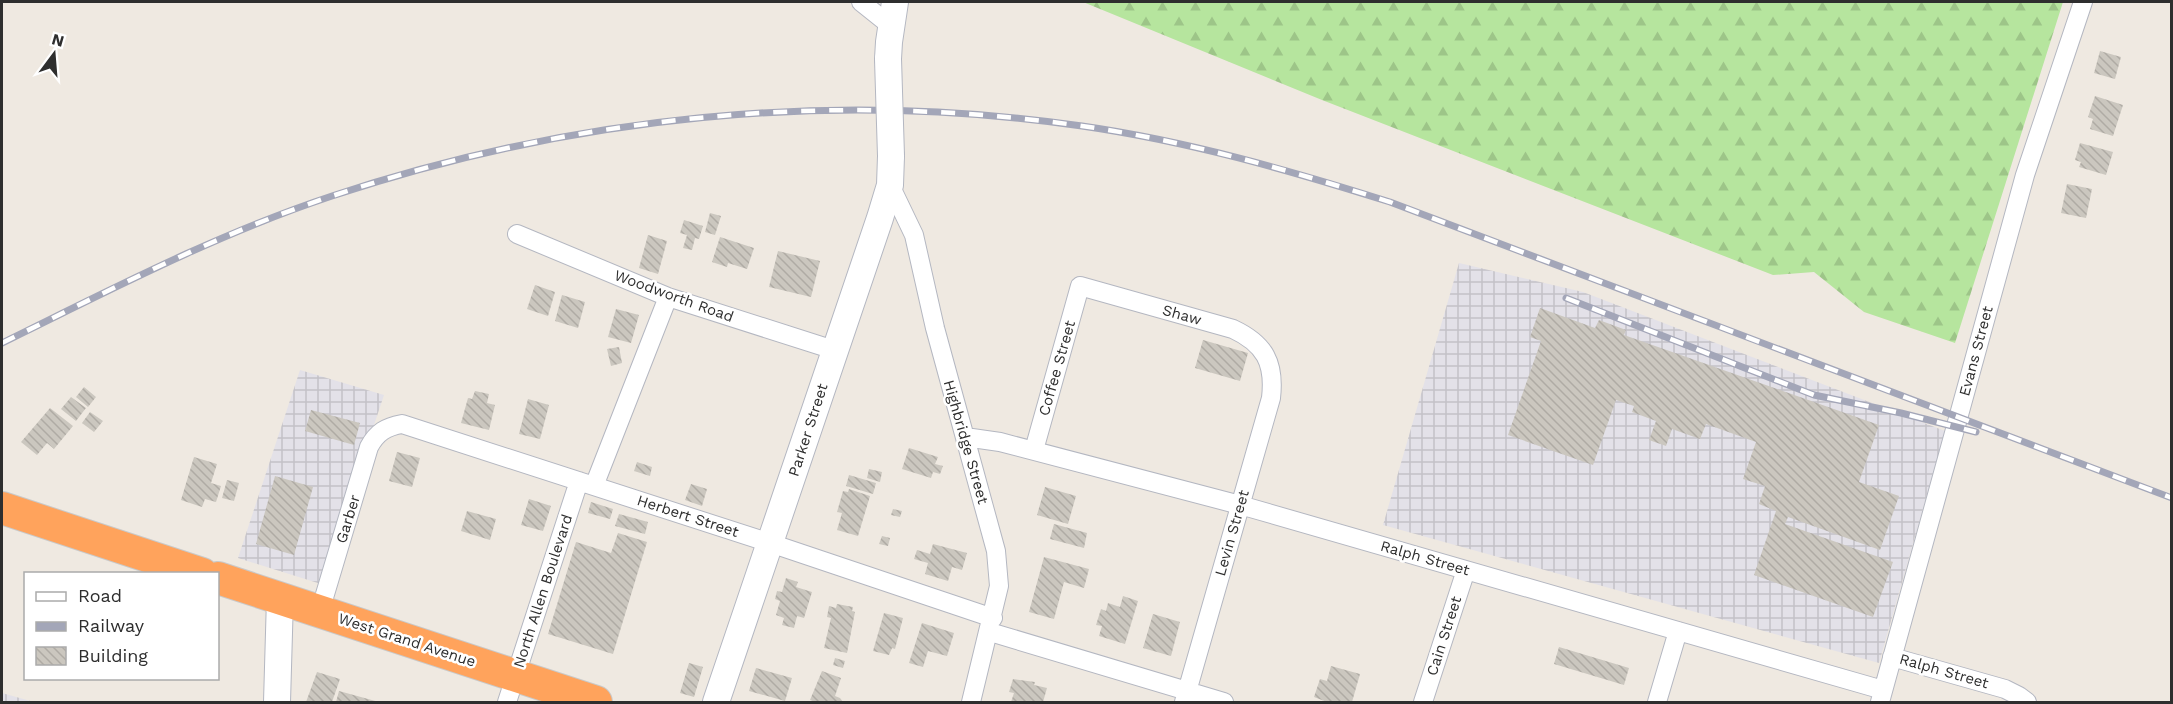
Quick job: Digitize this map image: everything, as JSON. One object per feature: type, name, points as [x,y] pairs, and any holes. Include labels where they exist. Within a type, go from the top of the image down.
[{"type":"highway","points":[[2,508],[199,572]]},
{"type":"highway","name":"West Grand Avenue","points":[[219,578],[320,611],[511,689],[596,702]]},
{"type":"street","points":[[861,2],[893,14]]},
{"type":"street","name":"Evans Street","points":[[1881,696],[2025,175],[2083,2]]},
{"type":"street","name":"Parker Street","points":[[716,702],[890,185],[888,59],[893,14]]},
{"type":"street","name":"Highbridge Street","points":[[890,185],[914,235],[935,328],[996,551],[999,586],[971,702]]},
{"type":"street","name":"Woodworth Road","points":[[517,234],[668,297],[834,350]]},
{"type":"street","name":"Shaw","points":[[1080,286],[1233,329],[1249,337],[1262,348],[1270,363]]},
{"type":"street","name":"Coffee Street","points":[[1034,450],[1080,286]]},
{"type":"street","name":"North Allen Boulevard","points":[[511,689],[586,483],[668,297]]},
{"type":"street","name":"Levin Street","points":[[1185,697],[1271,398],[1273,380],[1270,363]]},
{"type":"street","name":"Herbert Street","points":[[382,430],[402,424],[412,426],[770,543],[1185,697],[1224,702]]},
{"type":"street","name":"Garber","points":[[320,611],[369,447],[382,430]]},
{"type":"street","name":"Ralph Street","points":[[965,438],[1000,442],[1034,450],[1240,506],[1678,631],[1881,696]]},
{"type":"street","name":"Cain Street","points":[[1423,702],[1466,570]]},
{"type":"street","points":[[277,702],[279,598]]},
{"type":"street","points":[[1657,702],[1678,631]]},
{"type":"street","name":"Ralph Street","points":[[1892,657],[2005,689],[2027,702]]},
{"type":"shaded area","points":[[1459,263],[1583,292],[1945,431],[1879,663],[1383,525]]},
{"type":"shaded area","points":[[300,370],[384,395],[321,584],[238,558]]},
{"type":"shaded area","points":[[2,693],[34,702],[2,702]]},
{"type":"green space","points":[[1083,2],[2063,2],[1955,343],[1864,312],[1814,272],[1773,275],[1322,100]]},
{"type":"building","points":[[2100,51],[2121,57],[2115,79],[2094,73]]},
{"type":"building","points":[[2095,96],[2123,105],[2113,136],[2090,129],[2093,119],[2088,117]]},
{"type":"building","points":[[2080,143],[2113,152],[2106,175],[2079,167],[2081,162],[2075,160]]},
{"type":"building","points":[[2067,184],[2092,189],[2086,218],[2061,213]]},
{"type":"building","points":[[710,213],[721,216],[715,235],[705,232]]},
{"type":"building","points":[[684,220],[703,226],[699,239],[695,238],[692,250],[683,248],[687,235],[680,233]]},
{"type":"building","points":[[648,235],[667,241],[658,274],[639,268]]},
{"type":"building","points":[[720,237],[754,248],[747,269],[728,263],[727,267],[712,262]]},
{"type":"building","points":[[778,251],[820,261],[811,297],[769,287]]},
{"type":"building","points":[[535,285],[555,292],[548,316],[527,309]]},
{"type":"building","points":[[562,295],[585,302],[578,328],[555,321]]},
{"type":"building","points":[[1540,308],[1595,328],[1599,320],[1626,330],[1624,335],[1879,425],[1859,482],[1899,496],[1880,550],[1788,517],[1785,524],[1893,562],[1873,617],[1754,575],[1776,511],[1759,504],[1765,486],[1743,479],[1756,442],[1706,424],[1700,439],[1672,429],[1666,446],[1649,440],[1656,421],[1632,412],[1634,406],[1616,400],[1593,465],[1508,435],[1541,341],[1530,337]]},
{"type":"building","points":[[616,309],[639,315],[631,343],[608,337]]},
{"type":"building","points":[[1203,340],[1248,353],[1240,381],[1195,368]]},
{"type":"building","points":[[619,347],[622,363],[611,366],[607,349]]},
{"type":"building","points":[[84,387],[96,397],[88,407],[76,397]]},
{"type":"building","points":[[475,391],[489,394],[487,403],[495,405],[489,430],[461,423],[468,398],[472,399]]},
{"type":"building","points":[[71,397],[86,408],[76,421],[61,409]]},
{"type":"building","points":[[528,399],[549,405],[540,439],[519,434]]},
{"type":"building","points":[[50,408],[73,426],[54,449],[47,443],[37,455],[21,442]]},
{"type":"building","points":[[311,410],[360,423],[354,445],[305,431]]},
{"type":"building","points":[[90,412],[103,421],[94,432],[82,423]]},
{"type":"building","points":[[909,448],[938,457],[935,464],[943,466],[940,474],[933,472],[931,478],[902,469]]},
{"type":"building","points":[[397,452],[420,458],[412,487],[389,481]]},
{"type":"building","points":[[194,457],[217,464],[211,483],[221,486],[216,502],[205,499],[202,507],[181,500]]},
{"type":"building","points":[[637,462],[652,467],[650,476],[634,471]]},
{"type":"building","points":[[869,469],[882,472],[880,482],[867,478]]},
{"type":"building","points":[[849,475],[876,483],[873,494],[846,486]]},
{"type":"building","points":[[275,476],[313,487],[294,555],[256,544]]},
{"type":"building","points":[[227,480],[239,483],[234,501],[222,498]]},
{"type":"building","points":[[691,484],[707,489],[702,506],[685,500]]},
{"type":"building","points":[[1045,487],[1076,496],[1068,524],[1037,515]]},
{"type":"building","points":[[849,489],[870,496],[858,536],[837,530],[842,513],[837,512],[843,491],[848,492]]},
{"type":"building","points":[[529,499],[551,506],[543,531],[521,525]]},
{"type":"building","points":[[591,502],[613,509],[610,519],[588,513]]},
{"type":"building","points":[[893,509],[902,511],[900,517],[891,515]]},
{"type":"building","points":[[467,511],[496,519],[490,540],[461,531]]},
{"type":"building","points":[[619,514],[648,522],[645,534],[615,526]]},
{"type":"building","points":[[1054,524],[1087,533],[1084,548],[1050,539]]},
{"type":"building","points":[[618,533],[647,542],[613,654],[548,634],[576,542],[611,553]]},
{"type":"building","points":[[882,536],[890,538],[888,546],[879,544]]},
{"type":"building","points":[[933,544],[967,553],[962,570],[952,567],[948,581],[925,574],[928,563],[914,559],[917,550],[930,554]]},
{"type":"building","points":[[1044,557],[1089,569],[1084,588],[1064,582],[1054,619],[1029,612]]},
{"type":"building","points":[[786,578],[798,582],[796,587],[812,592],[804,618],[797,616],[794,628],[782,625],[784,618],[776,615],[780,601],[775,599],[777,591],[782,592]]},
{"type":"building","points":[[1123,596],[1138,601],[1125,644],[1099,636],[1102,626],[1096,625],[1101,609],[1106,611],[1108,603],[1120,607]]},
{"type":"building","points":[[837,604],[853,607],[852,611],[855,612],[847,653],[824,648],[831,618],[827,617],[829,606],[836,608]]},
{"type":"building","points":[[884,613],[903,618],[895,649],[892,648],[889,655],[873,651]]},
{"type":"building","points":[[1153,614],[1180,622],[1171,656],[1143,648]]},
{"type":"building","points":[[922,623],[954,633],[947,656],[928,651],[923,667],[909,663]]},
{"type":"building","points":[[1559,647],[1629,668],[1624,685],[1554,664]]},
{"type":"building","points":[[835,658],[845,661],[843,668],[833,665]]},
{"type":"building","points":[[689,663],[703,667],[694,697],[680,693]]},
{"type":"building","points":[[1331,666],[1360,674],[1352,702],[1327,702],[1314,697],[1320,679],[1327,681]]},
{"type":"building","points":[[756,668],[792,678],[785,701],[749,691]]},
{"type":"building","points":[[822,671],[841,678],[835,696],[843,702],[810,700]]},
{"type":"building","points":[[317,672],[340,679],[332,702],[306,702]]},
{"type":"building","points":[[1013,679],[1035,682],[1034,685],[1047,688],[1043,702],[1011,702],[1014,693],[1009,692]]},
{"type":"building","points":[[339,691],[379,702],[336,702]]},
{"type":"railway","points":[[2,343],[164,264],[289,211],[423,169],[515,146],[609,129],[703,118],[797,111],[892,110],[987,115],[1121,132],[1199,148],[1390,202],[2172,498]]},
{"type":"railway","points":[[1566,298],[1814,395],[1901,413],[1976,432]]}]
